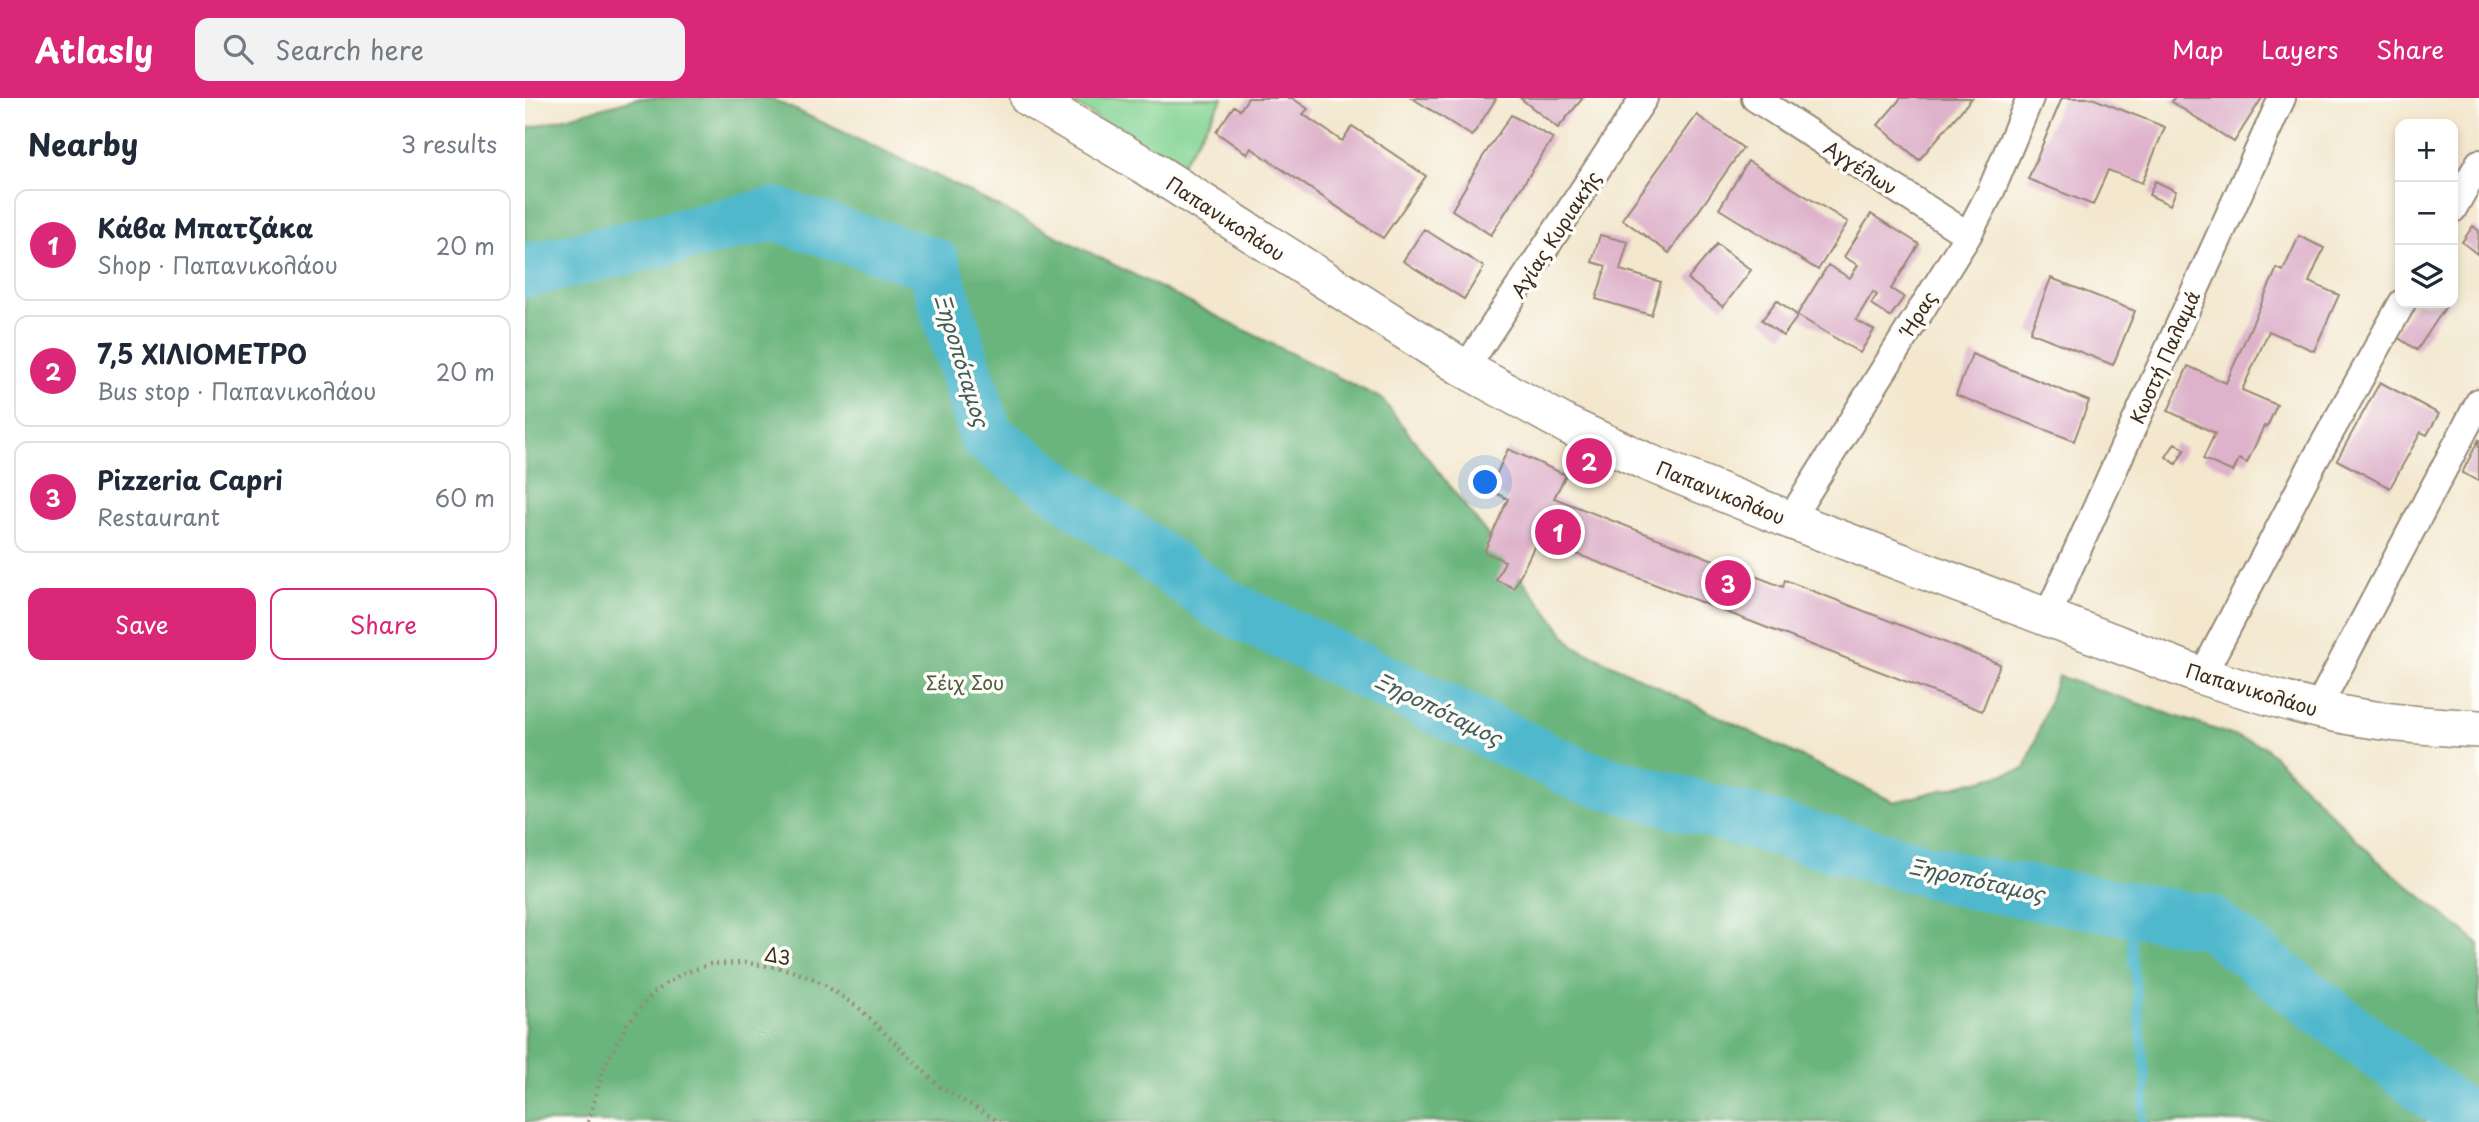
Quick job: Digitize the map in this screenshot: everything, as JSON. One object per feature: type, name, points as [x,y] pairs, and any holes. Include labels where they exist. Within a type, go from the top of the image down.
[{"type":"main road","name":"Παπανικολάου","points":[[1029,98],[1160,176],[1465,369],[1569,426],[1649,463],[1790,520],[2202,676],[2317,709],[2436,727],[2479,729]]},
{"type":"street","name":"Αγίας Κυριακής","points":[[1465,369],[1644,98]]},
{"type":"street","name":"Αγγέλων","points":[[1755,98],[1968,235]]},
{"type":"street","name":"Ήρας","points":[[1790,520],[1968,235],[2030,98]]},
{"type":"street","name":"Κωστή Παλαμά","points":[[2047,617],[2282,98]]},
{"type":"street","points":[[2458,200],[2479,163]]},
{"type":"street","points":[[2202,676],[2311,467],[2399,308]]},
{"type":"street","points":[[2317,709],[2479,402]]},
{"type":"path","name":"Δ3","points":[[588,1122],[603,1070],[627,1024],[653,993],[681,974],[711,964],[747,962],[783,968],[817,980],[858,1007],[940,1087],[1000,1122]]},
{"type":"green space","name":"Σέιχ Σου","points":[[637,98],[770,98],[925,170],[1382,399],[1574,646],[1894,802],[2025,769],[2058,676],[2264,746],[2377,860],[2479,944],[2479,1122],[525,1122],[525,129]]},
{"type":"green space","points":[[1064,98],[1223,98],[1180,167]]},
{"type":"building","points":[[1248,98],[1292,98],[1308,109],[1303,114],[1342,141],[1352,126],[1426,176],[1383,238],[1251,148],[1247,154],[1216,132],[1234,106],[1240,110]]},
{"type":"building","points":[[1412,98],[1494,98],[1496,99],[1472,136]]},
{"type":"building","points":[[1520,98],[1583,98],[1558,128]]},
{"type":"building","points":[[1901,98],[1972,98],[1919,160],[1878,125]]},
{"type":"building","points":[[2062,98],[2092,98],[2165,127],[2142,183],[2108,170],[2093,205],[2028,179]]},
{"type":"building","points":[[2174,98],[2262,98],[2234,142],[2172,102]]},
{"type":"building","points":[[1511,115],[1553,138],[1491,235],[1452,210]]},
{"type":"building","points":[[1697,115],[1743,148],[1669,253],[1622,219]]},
{"type":"building","points":[[1748,161],[1848,222],[1818,270],[1719,209]]},
{"type":"building","points":[[2155,181],[2176,191],[2170,205],[2149,195]]},
{"type":"building","points":[[1871,214],[1919,244],[1891,289],[1904,297],[1890,317],[1871,304],[1877,295],[1873,292],[1856,320],[1874,330],[1860,353],[1797,315],[1828,265],[1850,278],[1858,265],[1844,257]]},
{"type":"building","points":[[2473,226],[2479,231],[2477,254],[2462,242]]},
{"type":"building","points":[[1424,229],[1484,267],[1464,299],[1403,261]]},
{"type":"building","points":[[1600,235],[1628,242],[1620,270],[1661,282],[1651,315],[1596,299],[1606,266],[1592,262]]},
{"type":"building","points":[[2299,236],[2324,248],[2309,282],[2339,295],[2314,351],[2269,331],[2242,390],[2277,405],[2247,463],[2239,459],[2233,472],[2203,459],[2215,433],[2168,411],[2188,366],[2226,383],[2277,268],[2283,271]]},
{"type":"building","points":[[1717,244],[1751,270],[1723,307],[1688,279]]},
{"type":"building","points":[[2051,278],[2135,311],[2113,365],[2030,332]]},
{"type":"building","points":[[1777,300],[1798,316],[1783,336],[1762,320]]},
{"type":"building","points":[[2412,308],[2445,308],[2417,350],[2394,335]]},
{"type":"building","points":[[1972,354],[2089,401],[2074,441],[1956,395]]},
{"type":"building","points":[[2380,382],[2439,414],[2427,435],[2421,432],[2390,488],[2337,460]]},
{"type":"building","points":[[2479,439],[2479,481],[2462,473]]},
{"type":"building","points":[[2175,443],[2185,449],[2176,464],[2166,457]]},
{"type":"building","points":[[1508,449],[1566,475],[1554,498],[1783,587],[1785,580],[2000,664],[1982,711],[1538,539],[1514,588],[1496,580],[1505,561],[1484,552],[1508,499],[1489,490]]},
{"type":"waterway","name":"Ξηροπόταμος","points":[[525,271],[775,214],[933,264],[986,436],[1222,604],[1580,775],[1969,882],[2209,922],[2471,1122]]},
{"type":"waterway","points":[[2128,908],[2146,1082],[2142,1122]]},
{"type":"place","name":"7,5 ΧΙΛΙΟΜΕΤΡΟ","points":[[1589,461]]},
{"type":"place","name":"Κάβα Μπατζάκα","points":[[1558,532]]},
{"type":"place","name":"Pizzeria Capri","points":[[1728,583]]}]
